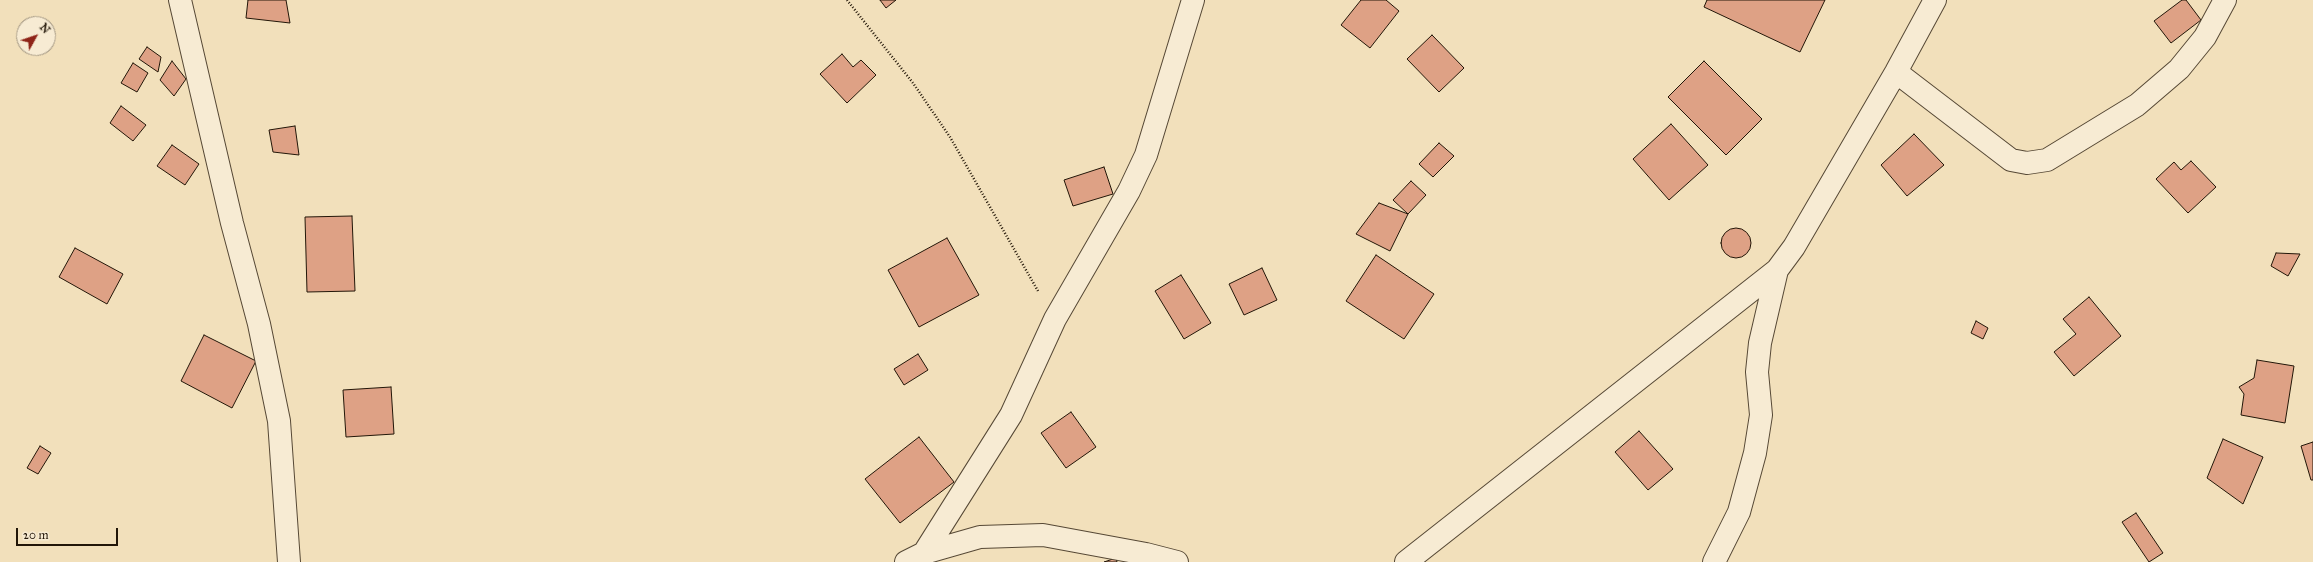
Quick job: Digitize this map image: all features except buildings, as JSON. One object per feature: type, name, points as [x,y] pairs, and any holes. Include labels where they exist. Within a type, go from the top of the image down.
[{"type":"street","points":[[180,0],[232,223],[259,324],[279,421],[289,562]]},
{"type":"street","points":[[915,557],[1011,415],[1055,319],[1129,191],[1146,155],[1193,0]]},
{"type":"street","points":[[1406,562],[1777,270],[1794,247],[1896,72],[1935,0]]},
{"type":"street","points":[[1896,72],[2012,160],[2027,163],[2046,160],[2137,105],[2180,69],[2205,37],[2224,0]]},
{"type":"street","points":[[1714,562],[1739,512],[1755,453],[1761,415],[1757,372],[1760,343],[1777,270]]},
{"type":"street","points":[[915,557],[980,537],[1043,535],[1149,558],[1177,562]]},
{"type":"path","points":[[847,0],[913,83],[950,137],[978,183],[1008,242],[1055,319]]}]
